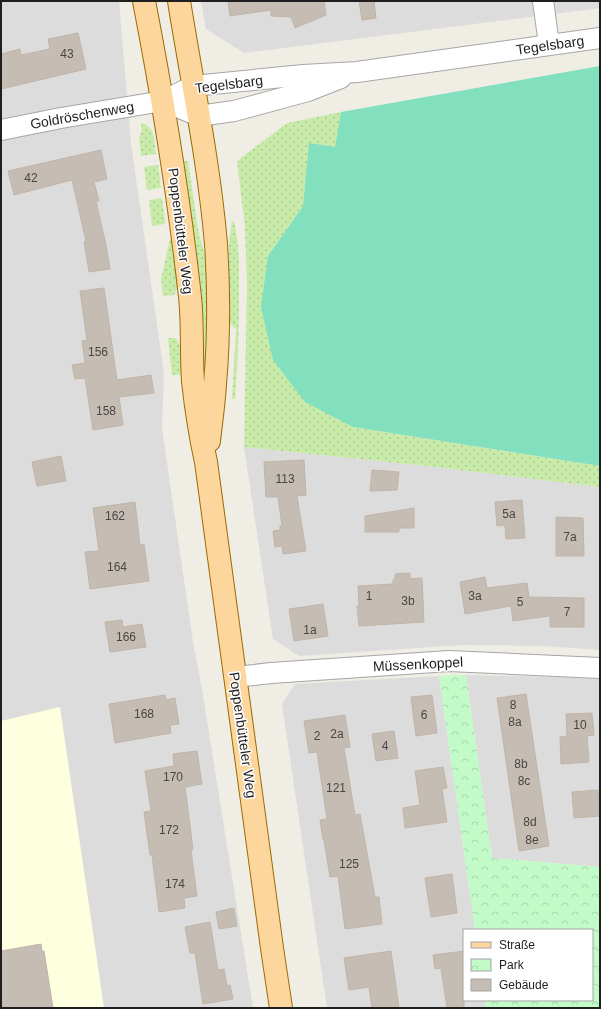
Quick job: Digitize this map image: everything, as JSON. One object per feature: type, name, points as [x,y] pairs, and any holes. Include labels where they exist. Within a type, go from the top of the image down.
[{"type":"main road","name":"Poppenbütteler Weg","points":[[144,1],[172,157],[190,299],[193,381],[198,428],[206,462],[281,1008]]},
{"type":"main road","name":"Poppenbütteler Weg","points":[[179,1],[212,201],[216,245],[218,308],[215,384],[206,462]]},
{"type":"street","points":[[543,1],[549,44]]},
{"type":"street","name":"Tegelsbarg","points":[[163,102],[193,86],[303,75],[356,72],[600,38]]},
{"type":"street","name":"Tegelsbarg","points":[[163,102],[199,116],[234,111],[308,91],[356,72]]},
{"type":"street","name":"Goldröschenweg","points":[[1,130],[61,118],[163,102]]},
{"type":"street","name":"Müssenkoppel","points":[[236,677],[271,673],[449,661],[600,668]]},
{"type":"shaded area","points":[[1,1],[119,1],[131,143],[164,373],[162,428],[193,642],[202,689],[253,1008],[1,1008]]},
{"type":"shaded area","points":[[201,1],[600,1],[600,8],[244,53],[206,29]]},
{"type":"shaded area","points":[[244,447],[436,467],[600,487],[600,650],[543,646],[462,645],[299,656],[273,639]]},
{"type":"shaded area","points":[[466,675],[600,679],[600,867],[492,858]]},
{"type":"shaded area","points":[[439,676],[475,929],[463,929],[463,1001],[485,1001],[486,1008],[327,1008],[282,704],[295,684]]},
{"type":"shaded area","points":[[60,707],[104,1008],[1,1008],[1,721]]},
{"type":"green space","points":[[600,66],[600,466],[353,427],[305,402],[273,360],[261,307],[268,256],[303,206],[309,143],[335,147],[341,112]]},
{"type":"green space","points":[[341,112],[335,147],[309,144],[303,206],[268,256],[353,427],[600,466],[600,487],[436,467],[244,447],[247,284],[245,227],[237,161],[287,123]]},
{"type":"green space","points":[[141,123],[149,127],[152,131],[156,154],[141,156],[139,137],[142,131]]},
{"type":"green space","points":[[183,161],[188,161],[198,229],[205,256],[208,281],[205,378],[203,379],[197,264]]},
{"type":"green space","points":[[158,165],[161,188],[147,190],[144,167]]},
{"type":"green space","points":[[162,198],[165,224],[152,226],[149,200]]},
{"type":"green space","points":[[232,221],[234,222],[237,240],[239,267],[239,334],[235,399],[232,399],[236,329],[229,323],[229,243]]},
{"type":"green space","points":[[170,239],[173,240],[178,287],[174,295],[163,296],[161,279]]},
{"type":"green space","points":[[168,338],[176,338],[184,354],[184,374],[172,375]]},
{"type":"green space","points":[[466,675],[492,858],[600,867],[600,1008],[486,1008],[485,1001],[593,1001],[593,929],[475,929],[439,676]]},
{"type":"building","points":[[228,1],[324,1],[326,15],[295,28],[291,17],[271,16],[271,10],[230,16]]},
{"type":"building","points":[[359,1],[374,1],[376,18],[362,20]]},
{"type":"building","points":[[78,33],[86,69],[1,89],[1,54],[20,49],[21,55],[50,49],[48,39]]},
{"type":"building","points":[[101,150],[107,179],[94,182],[99,201],[96,201],[110,269],[89,272],[84,242],[86,241],[72,180],[14,195],[8,171]]},
{"type":"building","points":[[104,288],[117,380],[151,375],[154,393],[119,397],[123,425],[93,430],[85,378],[75,379],[72,365],[85,363],[82,341],[87,340],[80,291]]},
{"type":"building","points":[[61,456],[66,481],[37,486],[32,462]]},
{"type":"building","points":[[304,460],[306,495],[297,496],[306,551],[283,554],[282,546],[275,547],[273,531],[280,530],[280,526],[282,526],[278,497],[266,497],[264,462]]},
{"type":"building","points":[[372,470],[399,472],[397,490],[370,491]]},
{"type":"building","points":[[522,500],[525,538],[506,539],[505,525],[497,526],[495,502]]},
{"type":"building","points":[[135,502],[140,545],[144,544],[149,581],[90,589],[85,552],[99,551],[93,508]]},
{"type":"building","points":[[414,508],[414,528],[399,528],[399,532],[365,532],[365,516]]},
{"type":"building","points":[[556,517],[583,518],[584,556],[556,556]]},
{"type":"building","points":[[410,573],[410,579],[422,578],[424,622],[359,626],[357,606],[359,606],[358,586],[393,584],[395,574]]},
{"type":"building","points":[[485,577],[487,588],[527,583],[529,597],[584,598],[584,627],[550,627],[550,616],[513,621],[511,606],[465,614],[460,582]]},
{"type":"building","points":[[323,604],[328,636],[294,641],[289,609]]},
{"type":"building","points":[[122,620],[123,627],[142,624],[146,647],[110,652],[105,622]]},
{"type":"building","points":[[526,694],[549,846],[519,851],[497,698]]},
{"type":"building","points":[[165,695],[166,700],[175,698],[179,724],[170,725],[171,733],[115,743],[109,704]]},
{"type":"building","points":[[432,695],[437,733],[416,736],[411,697]]},
{"type":"building","points":[[592,713],[594,735],[587,736],[589,762],[561,764],[560,737],[567,736],[566,714]]},
{"type":"building","points":[[345,715],[350,747],[344,748],[355,815],[360,814],[375,897],[379,897],[382,924],[345,929],[338,876],[330,877],[323,840],[320,820],[327,819],[317,752],[309,753],[304,721]]},
{"type":"building","points":[[394,731],[398,758],[376,761],[372,734]]},
{"type":"building","points":[[197,751],[202,784],[185,787],[197,896],[184,898],[185,908],[159,912],[152,855],[150,855],[144,812],[151,811],[145,771],[174,766],[173,754]]},
{"type":"building","points":[[443,767],[447,788],[442,789],[447,822],[405,828],[403,808],[420,805],[415,771]]},
{"type":"building","points":[[598,790],[600,816],[574,818],[572,792]]},
{"type":"building","points":[[452,874],[457,913],[431,917],[425,878]]},
{"type":"building","points":[[234,908],[237,926],[219,929],[216,912]]},
{"type":"building","points":[[210,922],[218,970],[224,969],[227,986],[230,985],[233,999],[203,1004],[195,953],[190,953],[185,927]]},
{"type":"building","points":[[41,944],[42,951],[44,951],[53,1008],[1,1008],[1,951]]},
{"type":"building","points":[[391,951],[399,1008],[372,1008],[369,987],[349,990],[344,958]]},
{"type":"building","points":[[463,951],[464,1008],[447,1008],[441,968],[435,969],[433,955]]}]
